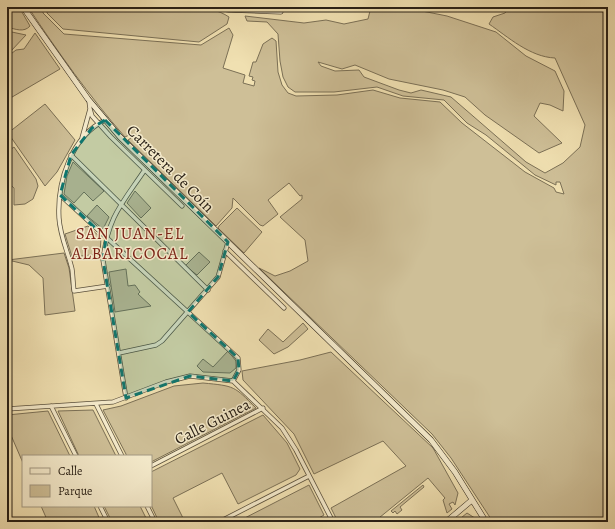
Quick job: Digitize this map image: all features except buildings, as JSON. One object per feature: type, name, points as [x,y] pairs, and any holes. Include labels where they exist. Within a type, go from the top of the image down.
[{"type":"street","name":"Carretera de Coín","points":[[23,7],[88,99],[105,120],[130,147],[431,440],[447,460],[486,522]]},
{"type":"street","points":[[209,7],[229,10],[281,12]]},
{"type":"street","points":[[81,140],[90,109],[88,99]]},
{"type":"street","name":"Carretera de Coín","points":[[90,109],[92,116],[144,171],[182,206]]},
{"type":"street","points":[[105,120],[99,123],[81,140],[71,155],[60,195],[60,224],[62,238],[72,269],[74,290],[108,286]]},
{"type":"street","points":[[71,155],[208,290]]},
{"type":"street","points":[[126,398],[103,260],[106,238],[112,219],[144,171]]},
{"type":"street","points":[[60,195],[238,358],[239,370],[233,381]]},
{"type":"street","points":[[119,353],[156,345],[188,312],[218,277],[228,242]]},
{"type":"street","points":[[225,250],[284,308]]},
{"type":"street","points":[[7,409],[113,402],[166,382],[190,376],[233,381],[263,408],[282,428],[333,522]]},
{"type":"street","points":[[96,404],[122,455]]},
{"type":"street","points":[[51,406],[76,455]]},
{"type":"street","name":"Calle Guinea","points":[[152,465],[263,408]]},
{"type":"street","points":[[219,522],[309,476]]},
{"type":"street","points":[[446,522],[472,500]]},
{"type":"street","points":[[100,507],[108,522]]},
{"type":"street","points":[[148,507],[155,522]]},
{"type":"highlighted area","points":[[105,120],[228,242],[218,277],[188,312],[238,358],[239,370],[233,381],[190,376],[126,398],[103,260],[106,238],[60,195],[71,155],[92,128]]},
{"type":"green space","points":[[183,6],[212,10],[229,17],[227,24],[199,42],[63,29],[47,13],[47,7],[153,7],[154,12],[155,7]]},
{"type":"green space","points":[[7,7],[19,7],[30,26],[22,30],[7,27]]},
{"type":"green space","points":[[28,7],[43,7],[43,13],[64,34],[201,45],[229,28],[233,35],[223,68],[245,75],[243,83],[254,86],[255,81],[252,80],[253,77],[249,76],[253,62],[256,62],[263,44],[272,38],[276,41],[278,72],[282,85],[288,93],[296,96],[337,95],[373,90],[400,98],[440,102],[462,123],[525,172],[554,188],[556,192],[564,194],[560,182],[556,182],[556,185],[535,175],[486,135],[467,123],[444,100],[403,96],[377,87],[334,92],[295,92],[288,87],[283,77],[278,34],[267,22],[247,21],[245,16],[304,23],[326,20],[344,24],[368,19],[371,7],[402,7],[447,16],[496,32],[526,56],[555,71],[564,91],[563,111],[550,105],[540,103],[534,116],[562,143],[539,153],[485,115],[465,97],[443,90],[389,79],[355,65],[342,69],[318,62],[321,66],[335,71],[359,70],[364,77],[399,90],[411,93],[421,90],[451,97],[526,162],[545,173],[563,163],[580,147],[585,125],[555,58],[537,54],[520,46],[489,24],[493,17],[505,13],[510,7],[593,7],[608,15],[608,522],[493,522],[451,458],[432,434],[259,268],[275,276],[290,271],[308,261],[305,240],[280,217],[302,199],[302,195],[300,196],[289,183],[268,200],[278,214],[263,226],[260,225],[233,198],[232,208],[216,226],[128,140],[131,138],[129,135],[125,137],[74,74]]},
{"type":"green space","points":[[7,31],[26,35],[11,51],[7,53]]},
{"type":"green space","points":[[35,33],[60,69],[7,100],[7,57],[16,50],[24,49]]},
{"type":"green space","points":[[45,104],[75,140],[57,172],[45,186],[8,133]]},
{"type":"green space","points":[[14,147],[36,179],[38,186],[33,199],[25,204],[14,205],[14,188],[7,182],[7,152]]},
{"type":"green space","points":[[73,162],[104,191],[93,201],[84,192],[74,203],[64,194],[67,176]]},
{"type":"green space","points":[[135,191],[151,208],[141,218],[127,203]]},
{"type":"green space","points":[[97,205],[109,217],[103,229],[87,216]]},
{"type":"green space","points":[[237,208],[262,232],[244,253],[218,228]]},
{"type":"green space","points":[[88,226],[101,238],[100,254],[72,257],[65,234]]},
{"type":"green space","points":[[199,252],[210,262],[197,275],[185,266]]},
{"type":"green space","points":[[64,253],[69,268],[75,311],[45,315],[43,278],[29,265],[8,260]]},
{"type":"green space","points":[[126,269],[128,286],[135,285],[140,292],[138,294],[151,306],[115,312],[109,272]]},
{"type":"green space","points":[[303,323],[308,329],[288,347],[274,354],[259,340],[268,329],[283,342]]},
{"type":"green space","points":[[228,351],[236,361],[236,368],[230,373],[203,372],[197,366],[203,359],[213,367]]},
{"type":"green space","points":[[331,352],[433,448],[458,493],[455,505],[453,502],[449,504],[452,509],[447,513],[443,500],[445,498],[428,478],[374,522],[338,522],[331,508],[406,466],[383,441],[314,474],[294,434],[243,380],[242,371],[300,360]]},
{"type":"green space","points":[[203,383],[228,386],[238,391],[256,408],[152,461],[152,455],[126,455],[103,410],[121,406],[174,386]]},
{"type":"green space","points":[[93,410],[116,455],[79,455],[58,411]]},
{"type":"green space","points":[[48,411],[70,455],[22,455],[22,461],[7,426],[7,415]]},
{"type":"green space","points":[[263,415],[287,443],[300,469],[296,475],[238,504],[222,473],[173,498],[185,522],[159,522],[152,507],[152,471]]},
{"type":"green space","points":[[309,485],[324,515],[312,522],[237,522]]},
{"type":"green space","points":[[423,485],[424,487],[400,507],[402,510],[397,514],[395,511],[393,513],[391,511]]},
{"type":"green space","points":[[41,507],[94,507],[101,522],[48,522]]},
{"type":"green space","points":[[104,507],[140,507],[148,522],[112,522]]},
{"type":"green space","points":[[467,513],[481,522],[456,522]]},
{"type":"district","name":"SAN JUAN-EL ALBARICOCAL","points":[[130,243]]}]
